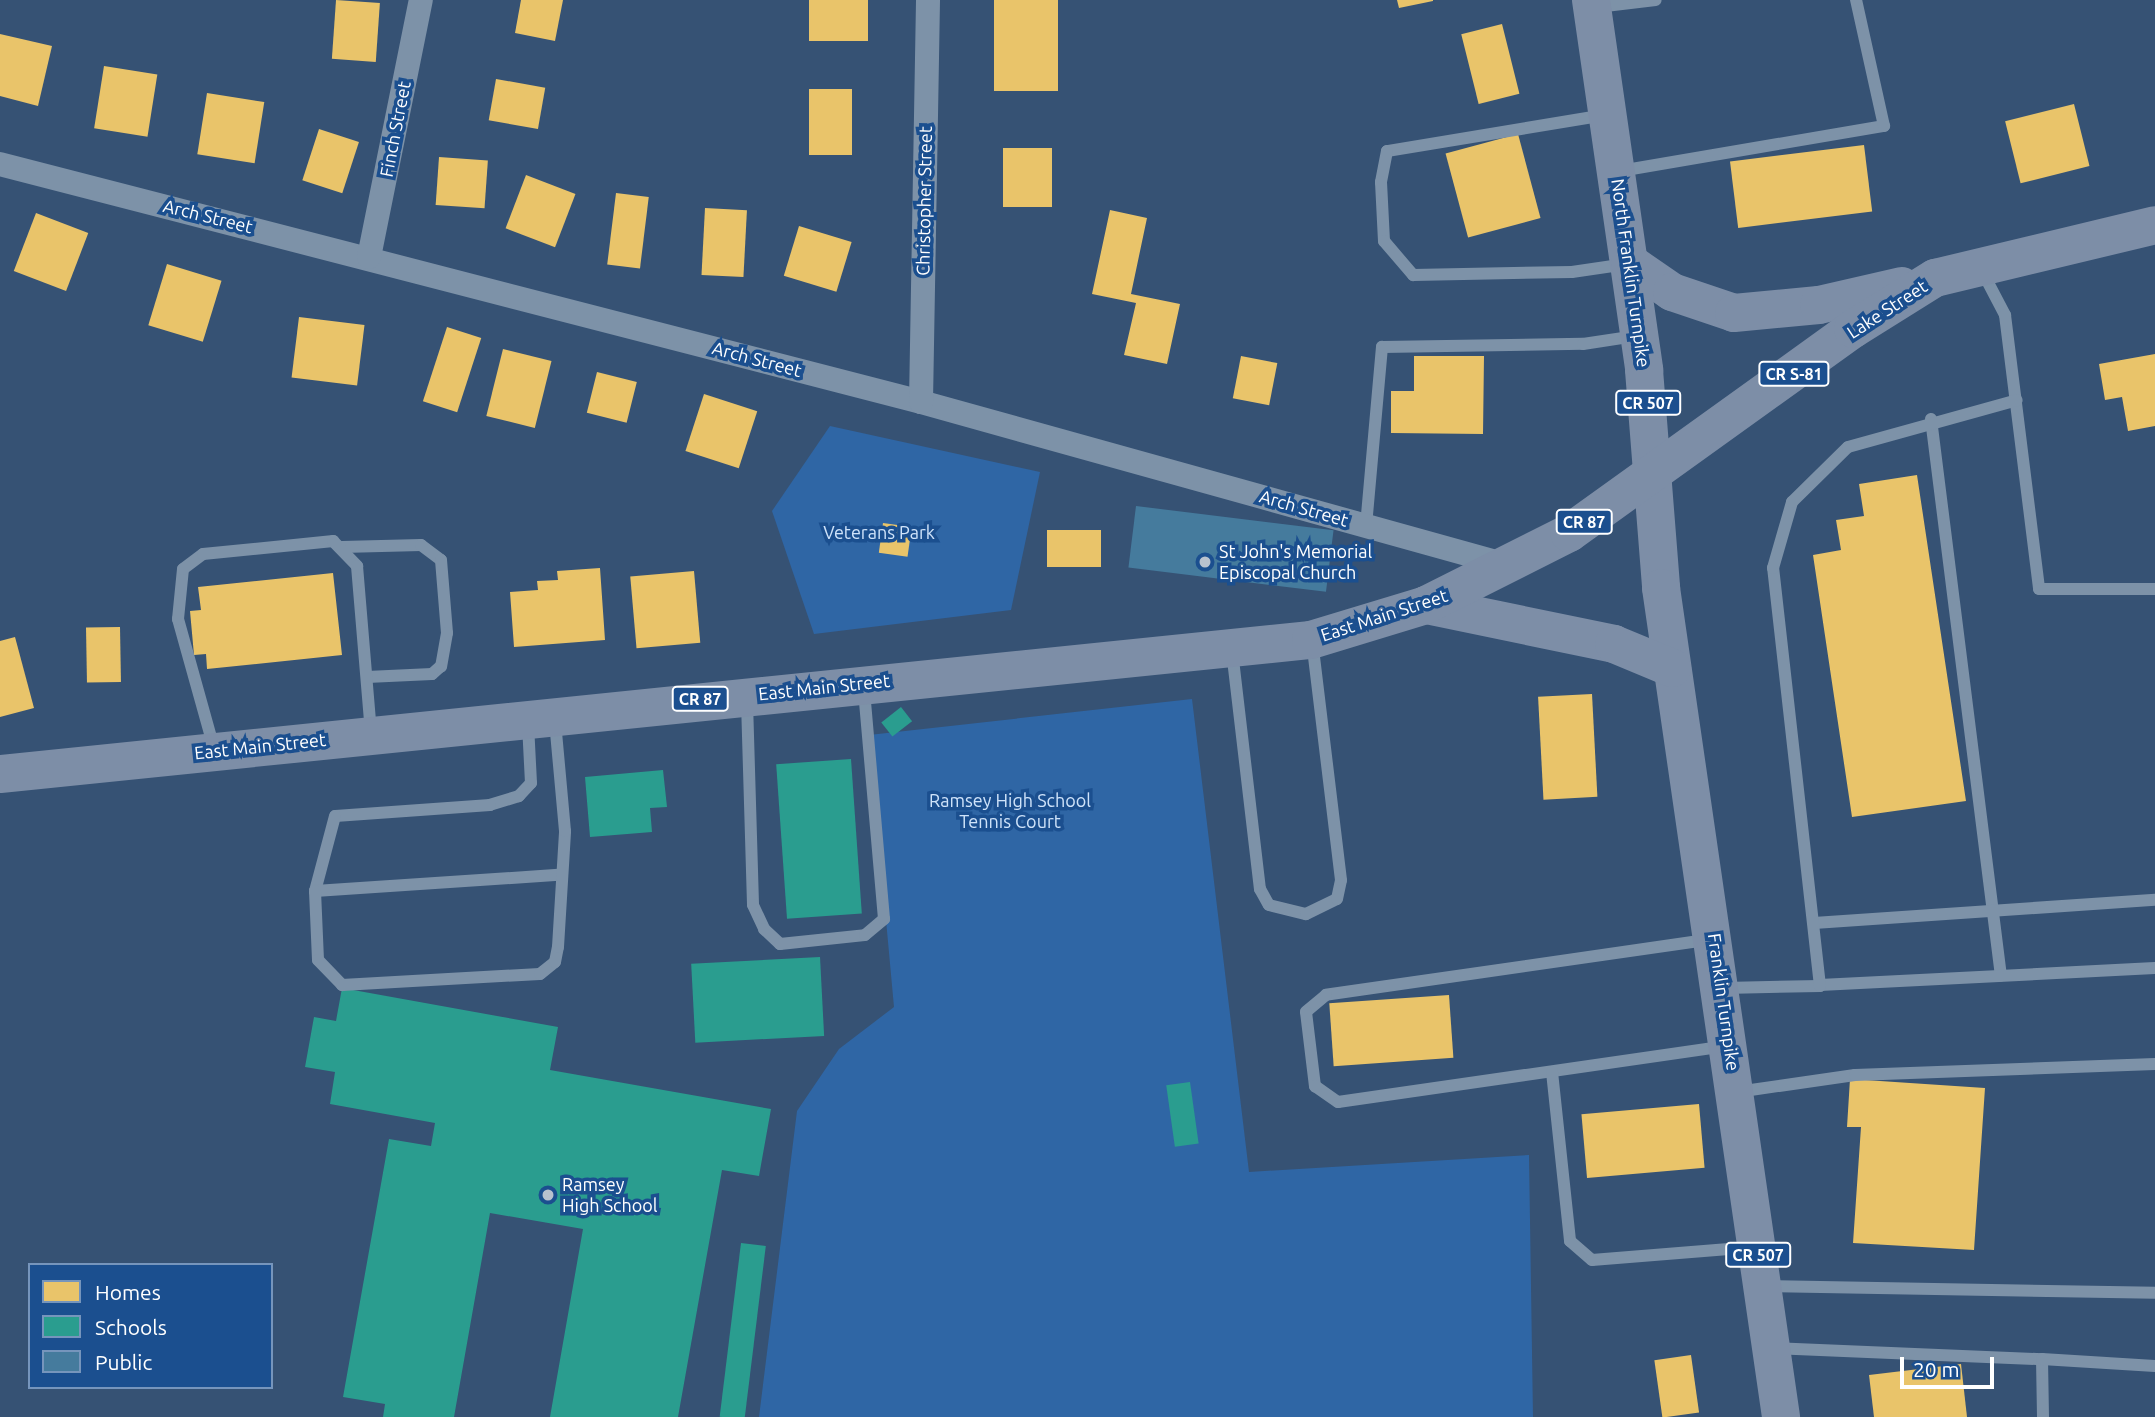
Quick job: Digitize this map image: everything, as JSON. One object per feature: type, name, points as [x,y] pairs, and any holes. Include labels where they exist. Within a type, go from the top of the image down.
[{"type":"main road","name":"North Franklin Turnpike","points":[[1592,4],[1640,335],[1654,470],[1661,588]]},
{"type":"main road","name":"Lake Street","points":[[1654,470],[1934,278],[1979,265],[2155,225]]},
{"type":"main road","points":[[1630,263],[1681,297],[1734,313],[1819,305],[1934,278]]},
{"type":"main road","name":"CR 87","points":[[1510,567],[1654,470]]},
{"type":"main road","name":"East Main Street","points":[[0,774],[541,715],[1311,640],[1426,605],[1510,567]]},
{"type":"main road","name":"Franklin Turnpike","points":[[1661,588],[1716,938],[1781,1417]]},
{"type":"main road","points":[[1426,605],[1614,645],[1672,668]]},
{"type":"street","name":"Finch Street","points":[[369,257],[421,0]]},
{"type":"street","name":"Christopher Street","points":[[921,402],[928,0]]},
{"type":"street","name":"Arch Street","points":[[0,164],[369,257],[921,402],[1510,567]]},
{"type":"lane","points":[[1592,4],[1656,0]]},
{"type":"lane","points":[[1616,171],[1884,126],[1856,0]]},
{"type":"lane","points":[[1608,115],[1387,151],[1381,183],[1384,241],[1413,275],[1573,272],[1630,263]]},
{"type":"lane","points":[[1979,265],[2005,315],[2039,589],[2155,589]]},
{"type":"lane","points":[[1366,526],[1382,347],[1583,344],[1640,335]]},
{"type":"lane","points":[[1820,985],[1773,568],[1792,502],[1848,447],[1931,419],[2017,400]]},
{"type":"lane","points":[[1931,419],[2001,976]]},
{"type":"lane","points":[[215,751],[178,619],[183,569],[203,554],[333,541],[342,547],[357,566],[371,734]]},
{"type":"lane","points":[[342,547],[421,545],[441,560],[447,634],[441,666],[432,674],[367,677]]},
{"type":"lane","points":[[1231,647],[1260,889],[1269,905],[1306,914],[1337,899],[1340,880],[1311,640]]},
{"type":"lane","points":[[747,694],[753,905],[764,929],[780,944],[865,935],[884,919],[863,683]]},
{"type":"lane","points":[[541,715],[565,831],[558,875],[558,947],[555,962],[540,974],[342,985],[318,960],[315,891],[335,816],[489,805],[519,796],[531,783],[541,715]]},
{"type":"lane","points":[[315,891],[558,875]]},
{"type":"lane","points":[[1814,922],[2155,900]]},
{"type":"lane","points":[[1716,938],[1326,995],[1306,1012],[1315,1087],[1338,1102],[1730,1045]]},
{"type":"lane","points":[[1722,988],[2155,968]]},
{"type":"lane","points":[[1736,1092],[1854,1075],[2155,1064]]},
{"type":"lane","points":[[1552,1072],[1570,1241],[1592,1260],[1758,1247]]},
{"type":"lane","points":[[1762,1286],[2155,1293]]},
{"type":"lane","points":[[1771,1348],[2155,1366]]},
{"type":"lane","points":[[2042,1359],[2043,1417]]},
{"type":"green space","name":"Veterans Park","points":[[830,426],[1040,472],[1011,610],[814,634],[772,511]]},
{"type":"green space","name":"Ramsey High School Tennis Court","points":[[1192,699],[1249,1172],[1529,1155],[1533,1417],[759,1417],[797,1111],[839,1049],[894,1007],[869,735]]},
{"type":"building: Homes","points":[[336,0],[380,3],[376,62],[332,59]]},
{"type":"building: Homes","points":[[521,0],[563,0],[555,41],[515,33]]},
{"type":"building: Homes","points":[[809,0],[868,0],[868,41],[809,41]]},
{"type":"building: Homes","points":[[994,0],[1058,0],[1058,91],[994,91]]},
{"type":"building: Homes","points":[[1397,0],[1433,0],[1433,1],[1399,8]]},
{"type":"building: Homes","points":[[1502,24],[1519,94],[1479,104],[1461,34]]},
{"type":"building: Homes","points":[[0,34],[52,46],[38,106],[0,96]]},
{"type":"building: Homes","points":[[104,66],[157,74],[147,137],[94,128]]},
{"type":"building: Homes","points":[[496,79],[545,88],[538,129],[489,120]]},
{"type":"building: Homes","points":[[809,89],[852,89],[852,155],[809,155]]},
{"type":"building: Homes","points":[[207,93],[264,102],[255,163],[197,154]]},
{"type":"building: Homes","points":[[2074,104],[2089,166],[2021,183],[2005,121]]},
{"type":"building: Homes","points":[[319,129],[359,142],[342,193],[302,180]]},
{"type":"building: Homes","points":[[1518,134],[1541,218],[1468,237],[1446,153]]},
{"type":"building: Homes","points":[[1864,145],[1872,212],[1738,228],[1730,161]]},
{"type":"building: Homes","points":[[1003,148],[1052,148],[1052,207],[1003,207]]},
{"type":"building: Homes","points":[[439,157],[488,160],[485,208],[436,205]]},
{"type":"building: Homes","points":[[526,175],[575,194],[555,247],[506,228]]},
{"type":"building: Homes","points":[[616,193],[649,197],[640,268],[607,264]]},
{"type":"building: Homes","points":[[705,208],[747,210],[743,277],[701,275]]},
{"type":"building: Homes","points":[[1110,210],[1147,218],[1131,294],[1180,304],[1167,364],[1124,355],[1136,303],[1092,294]]},
{"type":"building: Homes","points":[[36,213],[88,233],[66,291],[14,271]]},
{"type":"building: Homes","points":[[799,226],[852,242],[836,292],[784,276]]},
{"type":"building: Homes","points":[[167,264],[222,281],[203,342],[148,325]]},
{"type":"building: Homes","points":[[299,317],[365,325],[357,386],[292,378]]},
{"type":"building: Homes","points":[[447,327],[481,338],[457,412],[423,401]]},
{"type":"building: Homes","points":[[503,349],[552,361],[535,428],[486,416]]},
{"type":"building: Homes","points":[[2155,354],[2155,426],[2128,431],[2122,397],[2105,400],[2099,364]]},
{"type":"building: Homes","points":[[1241,356],[1277,363],[1269,405],[1233,398]]},
{"type":"building: Homes","points":[[1414,356],[1484,356],[1483,434],[1391,433],[1391,391],[1414,391]]},
{"type":"building: Homes","points":[[597,372],[637,382],[627,423],[587,413]]},
{"type":"building: Homes","points":[[704,394],[757,411],[739,468],[685,451]]},
{"type":"building: Homes","points":[[1917,475],[1966,801],[1852,817],[1813,555],[1841,550],[1836,520],[1864,516],[1859,484]]},
{"type":"building: Homes","points":[[883,523],[912,527],[908,557],[879,553]]},
{"type":"building: Homes","points":[[1047,530],[1101,530],[1101,567],[1047,567]]},
{"type":"building: Homes","points":[[600,568],[605,640],[514,647],[510,592],[538,590],[537,581],[558,580],[557,571]]},
{"type":"building: Homes","points":[[694,571],[700,643],[637,648],[630,577]]},
{"type":"building: Homes","points":[[333,573],[342,655],[207,669],[206,654],[194,655],[190,611],[201,610],[198,587]]},
{"type":"building: Homes","points":[[120,627],[121,682],[87,683],[86,628]]},
{"type":"building: Homes","points":[[15,637],[34,708],[0,717],[0,641]]},
{"type":"building: Homes","points":[[1592,694],[1597,797],[1543,800],[1538,697]]},
{"type":"building: Homes","points":[[1449,995],[1453,1058],[1334,1066],[1329,1003]]},
{"type":"building: Homes","points":[[1850,1079],[1985,1088],[1974,1250],[1853,1243],[1861,1127],[1847,1127]]},
{"type":"building: Homes","points":[[1699,1104],[1705,1168],[1587,1178],[1581,1114]]},
{"type":"building: Homes","points":[[1691,1355],[1699,1412],[1662,1417],[1654,1360]]},
{"type":"building: Homes","points":[[1961,1364],[1967,1417],[1874,1417],[1869,1375]]},
{"type":"building: Schools","points":[[901,707],[912,721],[892,737],[881,722]]},
{"type":"building: Schools","points":[[851,759],[862,914],[787,919],[776,764]]},
{"type":"building: Schools","points":[[663,770],[667,807],[650,808],[652,832],[590,837],[585,777]]},
{"type":"building: Schools","points":[[820,957],[824,1036],[695,1043],[691,964]]},
{"type":"building: Schools","name":"Ramsey High School","points":[[342,988],[558,1027],[550,1070],[771,1109],[759,1176],[722,1170],[678,1417],[550,1417],[583,1229],[490,1213],[454,1417],[383,1417],[385,1404],[343,1397],[389,1139],[431,1146],[435,1123],[330,1104],[335,1072],[305,1067],[314,1017],[336,1021]]},
{"type":"building: Schools","points":[[1190,1082],[1199,1143],[1175,1147],[1166,1085]]},
{"type":"building: Schools","points":[[741,1243],[766,1246],[745,1417],[720,1417]]},
{"type":"building: Public","points":[[1136,506],[1334,530],[1326,592],[1128,568]]},
{"type":"place","name":"St John's Memorial Episcopal Church","points":[[1205,562]]},
{"type":"place","name":"Ramsey High School","points":[[548,1195]]}]
